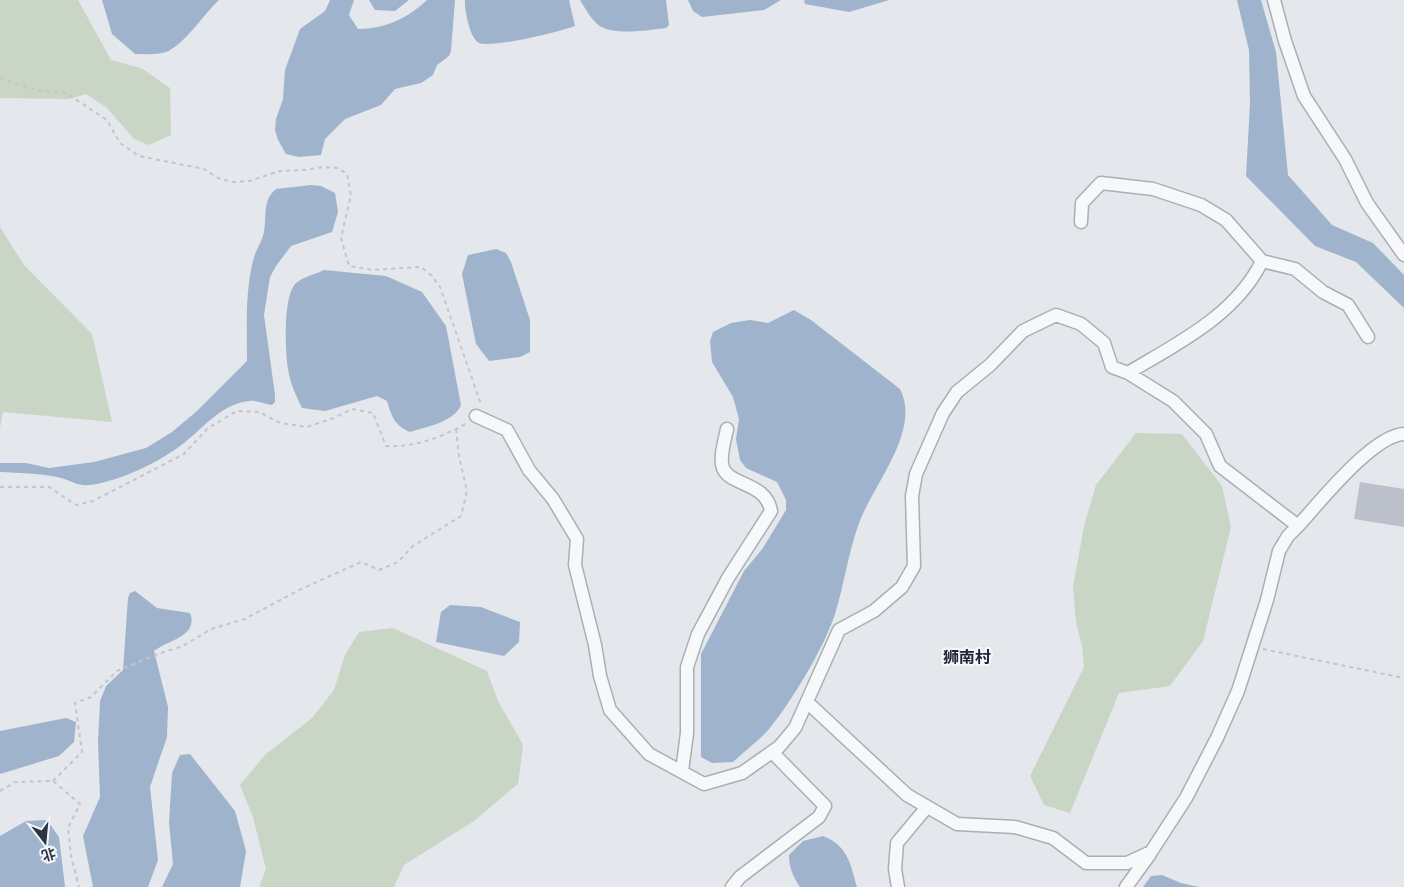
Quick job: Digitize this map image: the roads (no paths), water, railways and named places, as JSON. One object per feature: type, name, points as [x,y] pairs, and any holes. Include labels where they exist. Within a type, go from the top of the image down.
[{"type":"street","points":[[1274,0],[1285,41],[1304,96],[1345,159],[1367,203],[1404,255]]},
{"type":"street","points":[[1081,222],[1082,203],[1101,183],[1153,189],[1201,205],[1226,220],[1262,260],[1295,269],[1323,292],[1348,305],[1368,337]]},
{"type":"street","points":[[1128,373],[1187,338],[1227,308],[1253,279],[1262,260]]},
{"type":"street","points":[[476,416],[507,430],[529,470],[553,499],[577,539],[575,564],[595,645],[600,676],[610,710],[649,754],[704,784],[742,773],[772,752],[795,728],[839,630],[874,611],[902,587],[914,566],[912,496],[916,474],[943,413],[957,392],[990,365],[1023,331],[1056,315],[1081,324],[1104,343],[1112,367],[1128,373],[1173,401],[1206,434],[1220,466],[1298,526]]},
{"type":"street","points":[[682,771],[686,733],[687,667],[698,634],[713,602],[771,511],[770,502],[762,493],[726,473],[722,466],[727,429]]},
{"type":"street","points":[[1126,887],[1186,798],[1238,691],[1267,600],[1279,551],[1288,536],[1376,445],[1404,434]]},
{"type":"street","points":[[806,702],[907,795],[957,824],[1014,827],[1053,838],[1086,863],[1127,863],[1151,852]]},
{"type":"street","points":[[732,887],[740,877],[819,817],[825,806],[772,752]]},
{"type":"street","points":[[898,887],[895,869],[897,843],[927,806]]},
{"type":"water","points":[[102,0],[219,0],[187,36],[173,48],[163,53],[135,54],[112,34]]},
{"type":"water","points":[[330,0],[354,0],[349,15],[358,29],[387,25],[412,12],[427,0],[455,0],[451,51],[449,56],[437,65],[433,75],[421,83],[395,89],[381,105],[345,119],[325,139],[321,155],[299,157],[286,154],[275,130],[276,119],[283,99],[285,70],[300,29],[325,11]]},
{"type":"water","points":[[369,0],[409,0],[395,11],[375,10]]},
{"type":"water","points":[[465,0],[569,0],[575,26],[511,41],[479,43],[470,30]]},
{"type":"water","points":[[580,0],[666,0],[669,25],[666,28],[640,31],[610,30],[596,23]]},
{"type":"water","points":[[688,0],[781,0],[764,10],[702,17],[693,11]]},
{"type":"water","points":[[804,0],[889,0],[849,12],[805,4]]},
{"type":"water","points":[[1237,0],[1261,0],[1276,52],[1288,175],[1332,225],[1373,243],[1404,275],[1404,308],[1356,262],[1315,246],[1246,176],[1250,104],[1249,50]]},
{"type":"water","points":[[311,185],[321,186],[335,193],[338,212],[332,232],[291,246],[270,277],[264,315],[275,395],[275,402],[272,405],[252,401],[229,407],[220,412],[180,446],[161,458],[130,474],[97,484],[80,485],[50,476],[0,472],[0,463],[26,463],[49,468],[94,462],[146,448],[172,432],[197,411],[247,361],[247,310],[250,273],[264,232],[269,198],[276,189]]},
{"type":"water","points":[[496,249],[506,253],[511,262],[530,320],[530,352],[520,357],[489,361],[476,344],[462,274],[468,255]]},
{"type":"water","points":[[324,270],[386,276],[422,292],[446,326],[461,405],[452,416],[439,423],[410,432],[394,420],[387,401],[377,396],[325,411],[302,408],[288,369],[286,350],[287,311],[292,289],[296,283]]},
{"type":"water","points":[[794,310],[811,320],[900,389],[905,405],[905,423],[892,459],[858,526],[835,614],[830,628],[806,674],[778,717],[761,738],[733,762],[712,763],[701,757],[701,654],[744,571],[763,548],[786,510],[786,500],[777,482],[746,468],[740,460],[736,439],[739,419],[733,397],[712,362],[710,341],[713,332],[731,323],[750,320],[768,323]]},
{"type":"water","points":[[135,591],[157,608],[190,613],[192,621],[190,627],[181,636],[154,651],[168,707],[167,737],[150,787],[158,860],[148,887],[93,887],[83,836],[100,797],[98,743],[100,701],[106,686],[123,670],[128,598],[130,593]]},
{"type":"water","points":[[450,605],[481,607],[520,622],[519,642],[504,656],[436,642],[441,612]]},
{"type":"water","points":[[66,718],[76,722],[74,742],[59,756],[0,774],[0,731]]},
{"type":"water","points":[[190,754],[235,811],[246,851],[240,887],[162,887],[173,864],[169,823],[172,773],[180,755]]},
{"type":"water","points":[[47,820],[59,837],[65,887],[0,887],[0,836],[26,821]]},
{"type":"water","points":[[823,836],[838,845],[847,856],[857,887],[800,887],[792,872],[789,855],[803,841]]},
{"type":"water","points":[[1162,875],[1181,883],[1199,887],[1143,887],[1151,876]]},
{"type":"district","name":"狮南村","points":[[967,657]]}]
